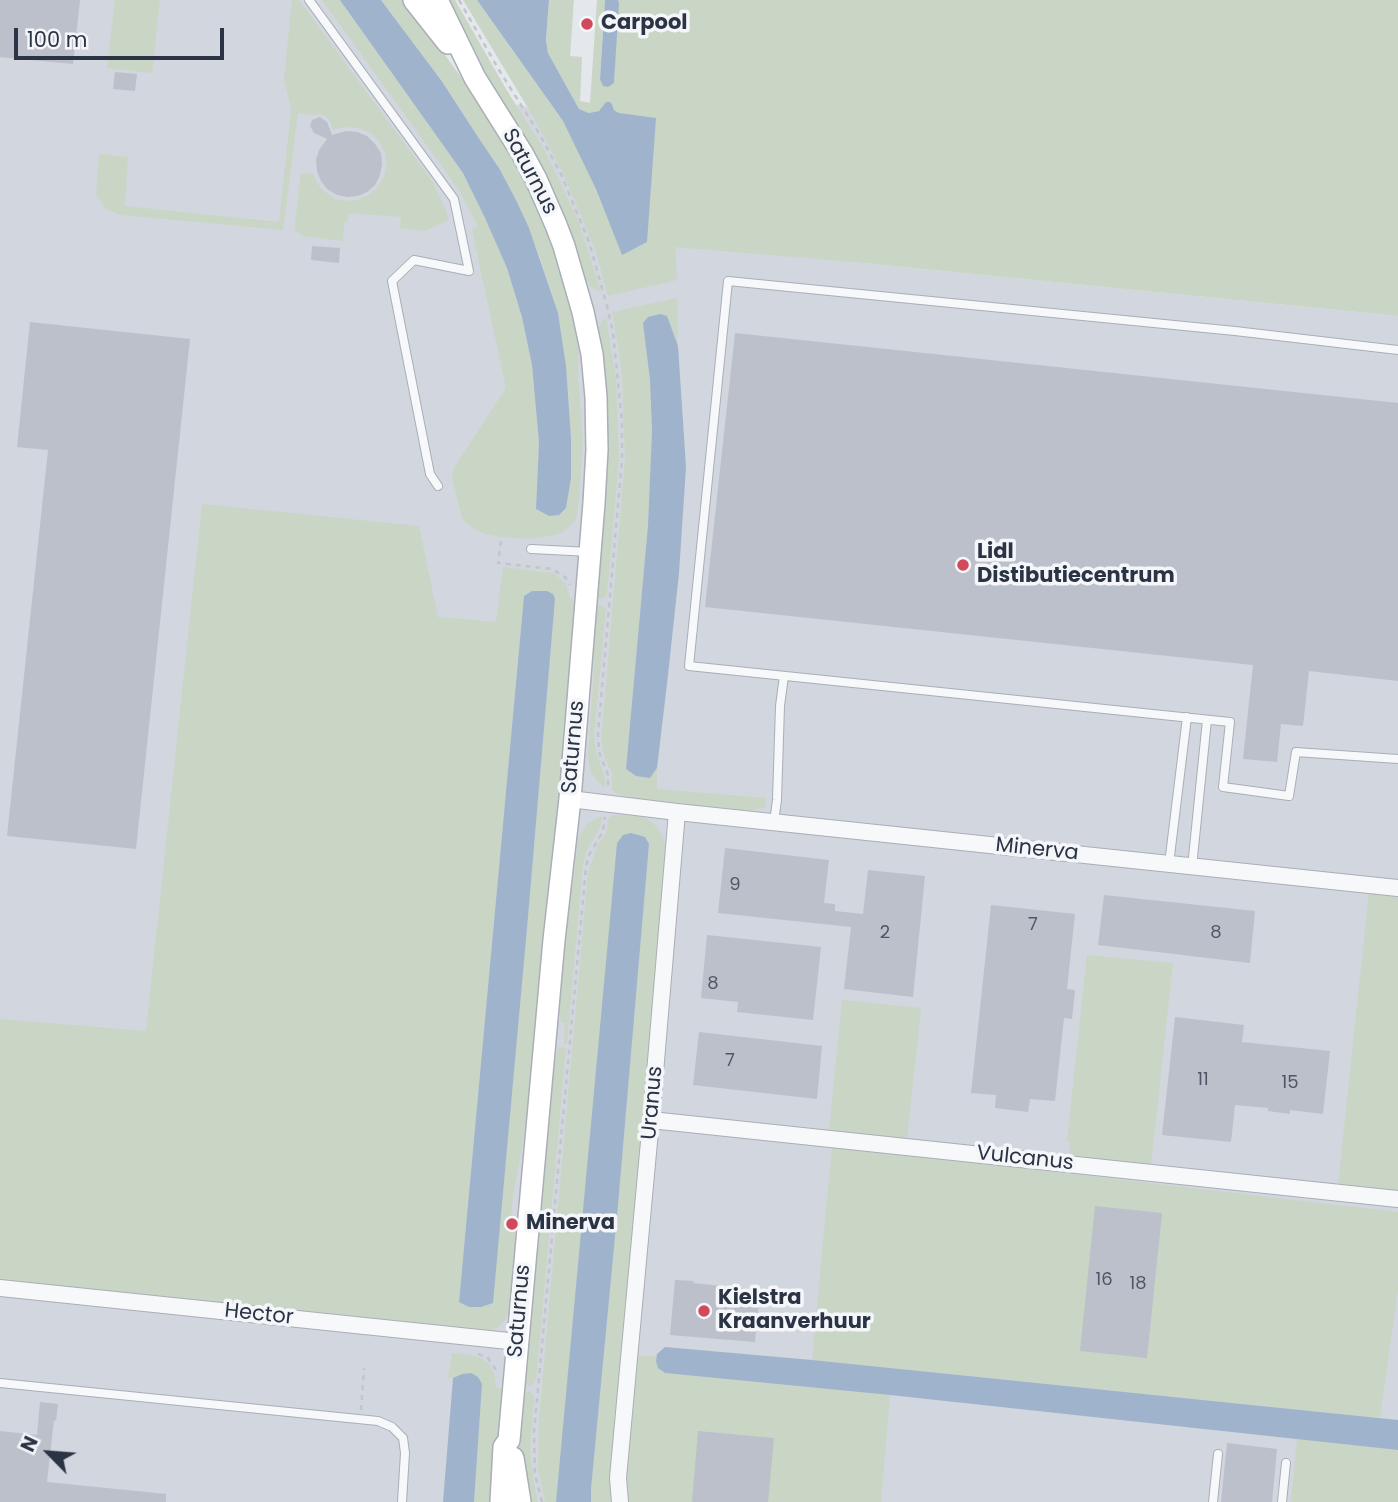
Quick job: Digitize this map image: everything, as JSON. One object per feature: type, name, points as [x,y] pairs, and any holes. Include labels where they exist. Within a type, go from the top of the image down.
[{"type":"main road","name":"Saturnus","points":[[414,0],[475,78],[522,153],[542,191],[564,246],[583,312],[592,354],[597,437],[570,799],[553,954],[509,1440],[504,1447],[501,1502]]},
{"type":"main road","name":"Saturnus","points":[[437,0],[475,78]]},
{"type":"main road","name":"Saturnus","points":[[509,1440],[513,1447],[520,1502]]},
{"type":"street","points":[[570,799],[677,812]]},
{"type":"street","name":"Minerva","points":[[677,812],[1398,888]]},
{"type":"street","name":"Uranus","points":[[620,1502],[618,1478],[677,812]]},
{"type":"street","name":"Vulcanus","points":[[651,1120],[1398,1199]]},
{"type":"street","name":"Hector","points":[[0,1289],[518,1342]]},
{"type":"lane","points":[[309,0],[454,199],[469,271],[414,260],[393,281],[430,474],[438,486]]},
{"type":"lane","points":[[1398,350],[728,281],[689,666],[1230,722],[1223,787],[1289,796],[1296,751],[1398,759]]},
{"type":"lane","points":[[531,549],[590,552]]},
{"type":"lane","points":[[774,822],[784,676]]},
{"type":"lane","points":[[1169,864],[1186,718]]},
{"type":"lane","points":[[1192,867],[1207,720]]},
{"type":"lane","points":[[0,1382],[378,1421],[393,1427],[402,1438],[405,1453],[402,1502]]},
{"type":"lane","points":[[1213,1502],[1218,1454]]},
{"type":"lane","points":[[1282,1502],[1286,1463]]},
{"type":"path","points":[[500,541],[498,563],[557,571],[568,580],[572,591]]},
{"type":"path","points":[[542,1502],[535,1474],[534,1432],[586,867],[589,855],[603,831],[605,816]]},
{"type":"path","points":[[477,1353],[491,1361],[498,1377]]},
{"type":"path","points":[[360,1419],[364,1368]]},
{"type":"shaded area","points":[[0,0],[355,0],[413,81],[583,120],[853,262],[1398,316],[1398,1502],[0,1502]]},
{"type":"green space","points":[[115,0],[160,0],[152,73],[107,68]]},
{"type":"green space","points":[[292,0],[299,0],[432,181],[449,220],[425,231],[400,228],[401,217],[349,213],[347,222],[344,223],[343,241],[303,236],[295,230],[301,173],[313,174],[317,183],[335,199],[358,200],[378,187],[387,164],[379,141],[369,132],[345,127],[333,130],[327,117],[298,113],[283,230],[121,215],[106,209],[96,195],[99,154],[128,157],[125,206],[279,222],[291,110],[284,79]]},
{"type":"green space","points":[[322,0],[340,0],[463,173],[507,268],[522,317],[532,365],[539,442],[536,509],[549,516],[559,515],[566,508],[571,478],[571,438],[566,366],[558,313],[540,257],[499,168],[441,80],[381,0],[405,0],[482,106],[519,162],[555,243],[579,331],[578,372],[583,444],[577,515],[574,522],[556,535],[530,539],[502,537],[485,534],[464,521],[452,478],[454,468],[506,388],[472,230],[478,226],[459,190]]},
{"type":"green space","points":[[447,0],[455,0],[545,151],[578,220],[601,292],[591,287],[581,273],[470,40]]},
{"type":"green space","points":[[463,0],[477,0],[563,121],[596,189],[623,255],[619,113],[614,110],[612,104],[606,102],[600,111],[589,113],[579,109],[548,53],[546,40],[549,0],[574,0],[570,56],[582,57],[580,101],[590,103],[597,0],[605,0],[600,79],[614,83],[618,0],[1398,0],[1398,316],[675,247],[677,280],[608,296],[596,252],[564,175],[534,118]]},
{"type":"green space","points":[[677,298],[678,346],[667,316],[660,314],[648,317],[643,323],[650,380],[652,431],[648,525],[626,769],[649,778],[657,768],[657,789],[766,798],[765,807],[751,811],[633,798],[615,793],[612,790],[612,773],[601,742],[625,459],[622,377],[612,312]]},
{"type":"green space","points":[[606,317],[616,379],[619,458],[607,595],[602,599],[594,598],[597,332]]},
{"type":"green space","points":[[202,504],[419,526],[438,617],[496,622],[503,567],[554,573],[565,583],[570,597],[577,603],[529,1125],[525,1125],[513,1195],[510,1229],[514,1229],[517,1264],[512,1308],[504,1321],[491,1330],[0,1280],[0,1019],[146,1031]],"holes":[[[553,594],[555,600],[528,917],[469,1307],[459,1301],[524,596]]]},
{"type":"green space","points":[[593,605],[606,609],[594,736],[605,788],[590,770],[588,754],[594,672]]},
{"type":"green space","points":[[613,815],[642,816],[653,823],[666,844],[668,855],[612,1502],[591,1502],[591,1489],[649,844],[645,837],[556,1502],[545,1502],[538,1469],[539,1417],[588,873],[597,846],[607,831],[608,819]]},
{"type":"green space","points":[[602,816],[600,828],[587,850],[583,864],[567,1044],[564,1044],[565,1023],[561,1023],[558,991],[565,919],[580,835],[587,824]]},
{"type":"green space","points":[[1369,892],[1398,895],[1398,1191],[1338,1185]]},
{"type":"green space","points":[[1087,955],[1173,963],[1151,1165],[1069,1157],[1070,1142],[1067,1141]]},
{"type":"green space","points":[[842,1000],[921,1008],[907,1140],[829,1131]]},
{"type":"green space","points":[[558,1047],[566,1048],[536,1380],[531,1386],[522,1385],[547,1110]]},
{"type":"green space","points":[[832,1146],[1398,1212],[1398,1289],[1380,1418],[812,1360]]},
{"type":"green space","points":[[452,1353],[476,1356],[487,1362],[494,1373],[496,1387],[505,1390],[495,1502],[474,1502],[482,1384],[462,1374],[448,1377]]},
{"type":"green space","points":[[636,1355],[657,1357],[656,1361],[665,1373],[890,1395],[881,1502],[627,1502],[625,1475]]},
{"type":"green space","points":[[521,1392],[530,1392],[534,1397],[530,1452],[538,1502],[524,1502],[517,1462]]},
{"type":"green space","points":[[1297,1439],[1398,1450],[1398,1502],[1291,1502]]},
{"type":"water","points":[[340,0],[381,0],[441,80],[499,168],[529,228],[558,313],[566,366],[571,478],[566,508],[559,515],[549,516],[536,509],[539,442],[532,365],[522,317],[507,268],[463,173]]},
{"type":"water","points":[[477,0],[549,0],[546,40],[548,53],[579,109],[589,113],[599,111],[606,102],[610,102],[619,113],[656,118],[647,242],[622,255],[596,189],[563,121]]},
{"type":"water","points":[[605,0],[618,0],[619,3],[614,83],[608,87],[603,86],[600,79]]},
{"type":"water","points":[[660,314],[667,316],[678,346],[686,467],[679,573],[668,675],[657,768],[650,778],[636,776],[626,769],[648,525],[652,431],[650,380],[643,323],[648,317]]},
{"type":"water","points":[[532,591],[547,591],[553,594],[555,599],[528,917],[493,1303],[469,1307],[459,1302],[524,596]]},
{"type":"water","points":[[631,833],[645,837],[649,844],[591,1502],[556,1502],[617,843],[623,835]]},
{"type":"water","points":[[665,1347],[1398,1420],[1398,1450],[665,1373],[658,1368],[656,1361],[657,1354]]},
{"type":"water","points":[[471,1373],[478,1377],[482,1384],[474,1502],[443,1502],[453,1378]]},
{"type":"building","points":[[0,0],[80,0],[73,64],[0,57]]},
{"type":"building","points":[[115,72],[137,74],[135,91],[113,89]]},
{"type":"building","points":[[320,117],[327,122],[332,135],[346,131],[357,132],[367,136],[381,153],[380,175],[375,185],[367,192],[358,196],[337,195],[321,181],[316,160],[327,139],[314,133],[310,126],[312,120]]},
{"type":"building","points":[[312,246],[340,248],[339,263],[311,260]]},
{"type":"building","points":[[30,322],[190,339],[136,849],[7,836],[48,450],[17,447]]},
{"type":"building","points":[[735,333],[1398,403],[1398,681],[1309,671],[1303,726],[1281,724],[1277,762],[1243,759],[1253,665],[705,607]]},
{"type":"building","points":[[725,848],[829,860],[824,903],[835,904],[835,911],[863,914],[868,870],[925,876],[913,997],[844,989],[851,927],[718,913]]},
{"type":"building","points":[[1104,895],[1255,911],[1250,963],[1098,945]]},
{"type":"building","points":[[991,905],[1075,914],[1067,989],[1075,990],[1072,1019],[1064,1018],[1055,1101],[1030,1099],[1028,1112],[995,1108],[996,1095],[971,1093]]},
{"type":"building","points":[[707,935],[821,947],[813,1020],[737,1012],[738,1002],[701,998]]},
{"type":"building","points":[[1175,1017],[1244,1025],[1242,1042],[1330,1051],[1323,1114],[1290,1110],[1290,1114],[1268,1111],[1268,1108],[1235,1105],[1231,1142],[1162,1135]]},
{"type":"building","points":[[699,1032],[822,1046],[817,1099],[693,1085]]},
{"type":"building","points":[[1095,1206],[1162,1213],[1147,1358],[1080,1351]]},
{"type":"building","points":[[675,1280],[760,1290],[755,1342],[670,1335]]},
{"type":"building","points":[[40,1402],[58,1404],[47,1482],[166,1494],[166,1502],[0,1502],[0,1431],[37,1435]]},
{"type":"building","points":[[698,1431],[774,1438],[768,1502],[692,1502]]},
{"type":"building","points":[[1227,1443],[1277,1449],[1272,1502],[1221,1502]]},
{"type":"place","name":"Carpool","points":[[587,24]]},
{"type":"place","name":"Lidl Distibutiecentrum","points":[[963,565]]},
{"type":"place","name":"Minerva","points":[[512,1224]]},
{"type":"place","name":"Kielstra Kraanverhuur","points":[[704,1311]]}]
